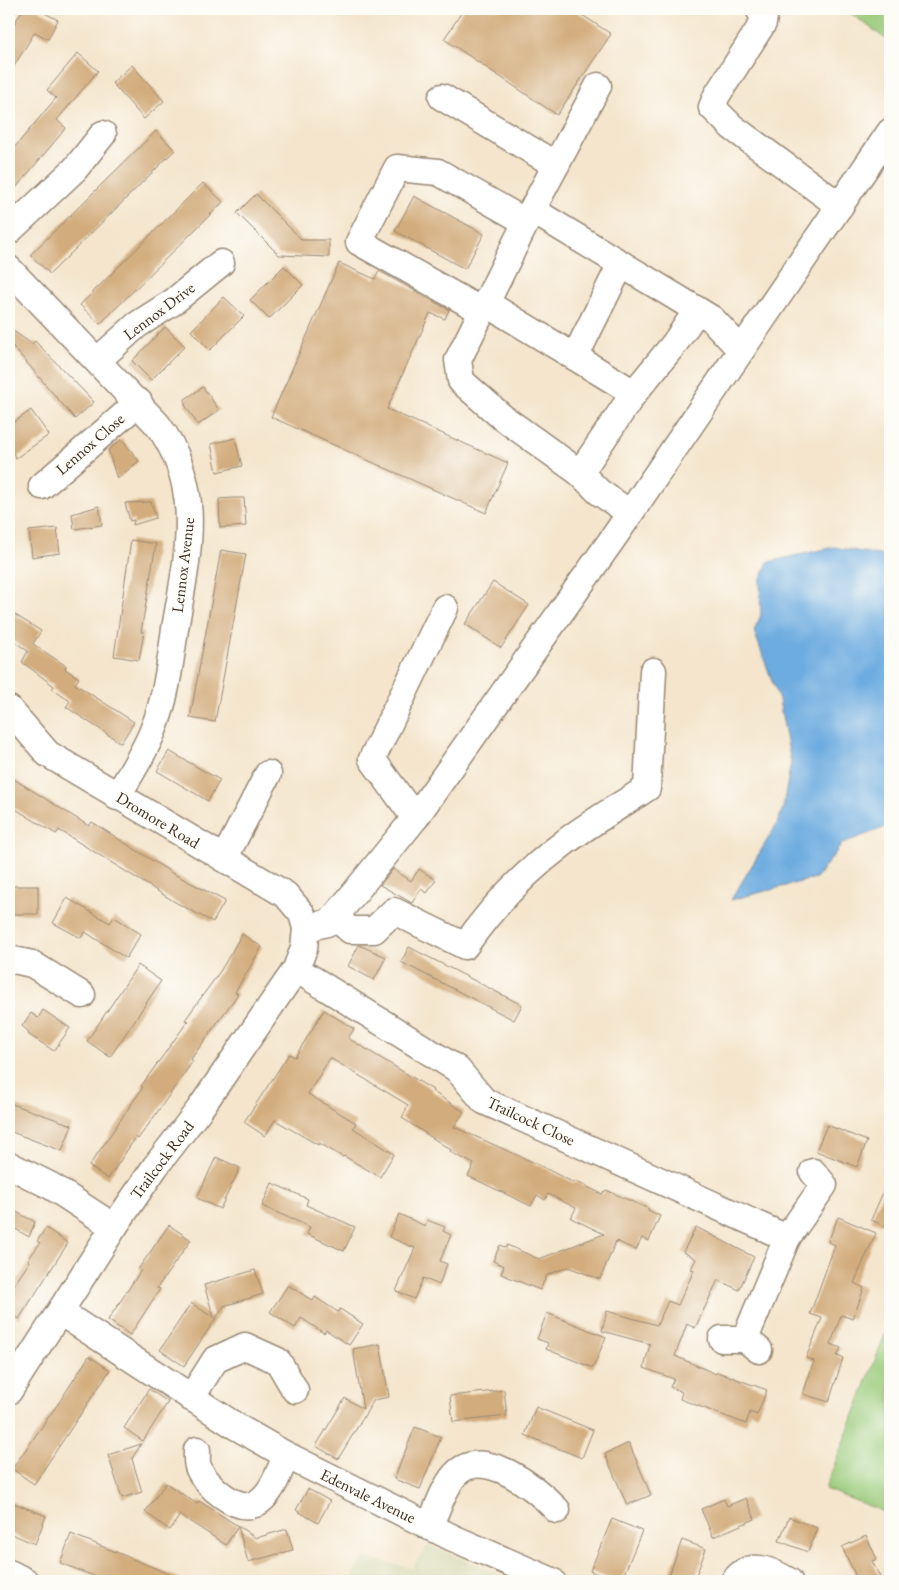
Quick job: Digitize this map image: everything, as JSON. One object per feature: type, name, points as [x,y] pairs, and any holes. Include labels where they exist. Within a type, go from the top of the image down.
[{"type":"street","points":[[759,9],[764,17],[763,23],[717,95],[712,107],[732,127],[840,206]]},
{"type":"street","points":[[598,86],[529,216],[458,360],[461,381],[502,417],[580,474],[599,492],[630,513]]},
{"type":"street","points":[[442,98],[556,165]]},
{"type":"street","points":[[306,928],[327,923],[335,917],[415,818],[630,513],[890,132]]},
{"type":"street","points":[[9,231],[75,169],[103,134]]},
{"type":"street","points":[[634,393],[575,357],[484,307],[359,242],[397,168],[438,172],[529,216],[620,264],[712,319],[741,350]]},
{"type":"street","name":"Lennox Drive","points":[[98,360],[137,325],[173,302],[221,263]]},
{"type":"street","points":[[575,357],[620,264]]},
{"type":"street","name":"Lennox Avenue","points":[[9,269],[139,402],[167,437],[180,467],[188,500],[190,528],[171,654],[156,722],[118,797]]},
{"type":"street","points":[[580,474],[634,393],[675,343],[697,310]]},
{"type":"street","name":"Lennox Close","points":[[42,486],[139,402]]},
{"type":"street","points":[[415,818],[372,759],[445,608]]},
{"type":"street","points":[[335,917],[350,930],[374,930],[394,911],[465,946],[478,927],[527,876],[564,843],[647,788],[653,671]]},
{"type":"street","name":"Dromore Road","points":[[9,709],[48,754],[291,899],[302,914],[306,928]]},
{"type":"street","points":[[224,859],[268,774]]},
{"type":"street","name":"Trailcock Road","points":[[9,1391],[114,1226],[155,1167],[199,1110],[296,968],[304,948],[306,928]]},
{"type":"street","points":[[9,959],[32,964],[82,995]]},
{"type":"street","name":"Trailcock Close","points":[[296,968],[457,1069],[484,1101],[787,1238]]},
{"type":"street","points":[[9,1165],[50,1186],[114,1226]]},
{"type":"street","points":[[742,1342],[787,1238],[825,1183]]},
{"type":"street","name":"Edenvale Avenue","points":[[60,1312],[191,1398],[286,1455],[429,1526],[552,1581]]},
{"type":"street","points":[[191,1398],[215,1360],[244,1346],[278,1361],[295,1390]]},
{"type":"street","points":[[197,1450],[198,1467],[208,1483],[224,1497],[240,1505],[255,1504],[267,1493],[286,1455]]},
{"type":"street","points":[[429,1526],[455,1476],[470,1465],[480,1464],[498,1469],[530,1487],[557,1510]]},
{"type":"street","points":[[734,1581],[746,1570],[758,1568],[774,1572],[789,1581]]},
{"type":"shaded area","points":[[428,1545],[516,1581],[350,1581],[363,1558],[412,1568]]},
{"type":"green space","points":[[845,9],[890,9],[890,42]]},
{"type":"green space","points":[[890,1322],[890,1514],[825,1489]]},
{"type":"water","points":[[834,547],[890,557],[890,822],[886,827],[843,843],[816,878],[731,900],[777,824],[783,808],[791,762],[779,700],[754,631],[761,615],[760,581],[768,562]]},
{"type":"building","points":[[23,9],[37,9],[58,20],[48,39],[35,32],[9,74],[9,23],[13,26]]},
{"type":"building","points":[[464,9],[573,9],[611,34],[557,115],[444,39]]},
{"type":"building","points":[[78,53],[98,71],[57,120],[66,128],[9,196],[9,154],[56,98],[47,90]]},
{"type":"building","points":[[132,65],[164,101],[144,119],[112,83]]},
{"type":"building","points":[[156,131],[175,150],[50,274],[30,255]]},
{"type":"building","points":[[203,183],[223,202],[100,324],[80,305]]},
{"type":"building","points":[[256,194],[302,240],[329,240],[329,257],[279,255],[237,213]]},
{"type":"building","points":[[414,196],[484,234],[465,269],[395,231]]},
{"type":"building","points":[[339,263],[375,279],[379,271],[449,310],[445,319],[430,313],[387,409],[508,463],[486,513],[271,417]]},
{"type":"building","points":[[284,266],[303,285],[269,319],[250,300]]},
{"type":"building","points":[[224,297],[244,316],[210,350],[191,331]]},
{"type":"building","points":[[165,327],[185,346],[151,380],[132,361]]},
{"type":"building","points":[[9,328],[32,344],[35,341],[94,402],[75,419],[9,342]]},
{"type":"building","points":[[203,387],[219,410],[198,425],[185,405],[185,399]]},
{"type":"building","points":[[31,410],[49,435],[16,458],[9,447],[9,426]]},
{"type":"building","points":[[235,438],[242,466],[217,472],[211,444]]},
{"type":"building","points":[[122,439],[139,461],[117,479],[108,450]]},
{"type":"building","points":[[244,498],[246,526],[220,528],[219,499]]},
{"type":"building","points":[[151,502],[156,518],[133,525],[134,520],[130,521],[125,503]]},
{"type":"building","points":[[99,506],[102,525],[74,529],[72,514]]},
{"type":"building","points":[[57,528],[60,553],[32,557],[29,531]]},
{"type":"building","points":[[131,540],[156,544],[141,632],[144,632],[139,660],[114,656]]},
{"type":"building","points":[[221,550],[246,554],[215,722],[190,718]]},
{"type":"building","points":[[493,582],[529,605],[501,648],[465,624]]},
{"type":"building","points":[[9,611],[41,631],[33,644],[66,666],[65,669],[79,678],[75,684],[134,722],[121,743],[66,707],[70,701],[52,689],[54,686],[22,662],[28,651],[9,638]]},
{"type":"building","points":[[169,751],[220,780],[208,801],[157,771]]},
{"type":"building","points":[[9,776],[89,826],[92,822],[172,873],[225,901],[213,922],[175,902],[59,830],[56,834],[9,805]]},
{"type":"building","points":[[393,869],[411,881],[419,869],[436,880],[427,893],[421,889],[412,903],[380,885]]},
{"type":"building","points":[[9,886],[38,886],[38,914],[9,914]]},
{"type":"building","points":[[67,898],[110,923],[114,917],[141,934],[126,958],[85,932],[81,938],[53,923]]},
{"type":"building","points":[[242,934],[262,947],[235,992],[238,994],[191,1059],[193,1061],[154,1117],[138,1139],[136,1137],[108,1179],[89,1166],[143,1087],[141,1086],[188,1021],[185,1020],[221,970]]},
{"type":"building","points":[[359,945],[386,957],[374,980],[348,966]]},
{"type":"building","points":[[409,947],[522,1005],[514,1020],[401,962]]},
{"type":"building","points":[[138,965],[161,981],[110,1057],[87,1041]]},
{"type":"building","points":[[43,1010],[70,1028],[54,1051],[28,1034],[29,1032],[22,1026],[31,1013],[38,1018]]},
{"type":"building","points":[[324,1010],[354,1029],[348,1038],[433,1090],[464,1112],[454,1127],[535,1163],[574,1183],[575,1181],[602,1194],[606,1190],[649,1209],[660,1216],[649,1241],[642,1238],[636,1250],[616,1241],[600,1279],[568,1267],[547,1275],[540,1290],[501,1274],[504,1266],[493,1261],[500,1245],[506,1248],[507,1245],[539,1259],[604,1234],[571,1218],[576,1208],[548,1194],[545,1200],[537,1195],[531,1206],[468,1176],[474,1164],[450,1152],[451,1150],[402,1118],[408,1105],[330,1058],[308,1094],[356,1123],[353,1128],[394,1154],[380,1177],[275,1120],[265,1136],[244,1122],[289,1054],[295,1057]]},
{"type":"building","points":[[9,1103],[72,1125],[62,1151],[9,1131]]},
{"type":"building","points":[[827,1125],[867,1141],[857,1167],[816,1151]]},
{"type":"building","points":[[216,1157],[240,1168],[220,1209],[197,1198]]},
{"type":"building","points":[[890,1176],[890,1228],[871,1220]]},
{"type":"building","points":[[272,1183],[308,1199],[306,1205],[355,1227],[344,1251],[307,1234],[310,1227],[262,1206]]},
{"type":"building","points":[[9,1208],[35,1222],[29,1237],[9,1225]]},
{"type":"building","points":[[399,1214],[425,1226],[427,1220],[445,1227],[443,1231],[451,1235],[440,1261],[447,1264],[439,1285],[423,1278],[414,1299],[396,1291],[415,1248],[389,1237]]},
{"type":"building","points":[[838,1217],[876,1233],[854,1283],[864,1288],[853,1319],[841,1315],[831,1344],[841,1348],[837,1356],[843,1358],[829,1402],[803,1394],[814,1361],[806,1358],[822,1318],[810,1314],[835,1245],[828,1242]]},
{"type":"building","points":[[169,1225],[191,1240],[157,1288],[160,1289],[130,1335],[108,1320],[141,1270],[139,1268]]},
{"type":"building","points":[[696,1227],[754,1257],[739,1290],[718,1280],[695,1328],[687,1324],[675,1356],[716,1374],[717,1372],[767,1390],[757,1415],[750,1412],[746,1424],[680,1399],[682,1392],[670,1387],[674,1379],[644,1368],[650,1344],[602,1331],[607,1311],[657,1325],[668,1301],[678,1305],[694,1270],[691,1269],[696,1259],[683,1252]]},
{"type":"building","points":[[46,1228],[68,1243],[19,1319],[9,1312],[9,1293],[30,1261],[28,1260],[40,1243],[37,1241]]},
{"type":"building","points":[[255,1270],[263,1294],[224,1306],[184,1366],[160,1350],[191,1303],[214,1318],[204,1285]]},
{"type":"building","points":[[288,1285],[313,1301],[315,1297],[338,1312],[340,1309],[363,1324],[349,1345],[326,1330],[324,1333],[301,1318],[295,1328],[270,1312]]},
{"type":"building","points":[[547,1313],[606,1337],[593,1368],[546,1349],[548,1343],[537,1339]]},
{"type":"building","points":[[380,1344],[389,1397],[374,1400],[338,1459],[316,1446],[345,1398],[363,1409],[353,1349]]},
{"type":"building","points":[[89,1356],[110,1370],[34,1484],[12,1469]]},
{"type":"building","points":[[149,1389],[168,1402],[143,1441],[124,1428]]},
{"type":"building","points":[[504,1390],[507,1416],[453,1422],[450,1396]]},
{"type":"building","points":[[536,1407],[593,1430],[582,1458],[525,1435]]},
{"type":"building","points":[[415,1427],[441,1437],[420,1489],[394,1479]]},
{"type":"building","points":[[629,1443],[651,1495],[627,1505],[605,1454]]},
{"type":"building","points":[[141,1444],[132,1459],[142,1492],[122,1498],[108,1455]]},
{"type":"building","points":[[166,1483],[197,1504],[199,1501],[238,1526],[226,1545],[180,1515],[170,1530],[145,1512]]},
{"type":"building","points":[[308,1489],[330,1501],[318,1523],[296,1510]]},
{"type":"building","points":[[746,1498],[755,1519],[713,1537],[701,1509],[724,1499],[727,1506]]},
{"type":"building","points":[[9,1501],[46,1516],[35,1544],[9,1533]]},
{"type":"building","points":[[789,1517],[817,1528],[808,1552],[779,1541]]},
{"type":"building","points":[[612,1519],[642,1531],[621,1581],[615,1581],[590,1571]]},
{"type":"building","points":[[238,1526],[256,1538],[287,1529],[293,1550],[248,1562]]},
{"type":"building","points":[[71,1534],[186,1581],[107,1581],[60,1563]]},
{"type":"building","points":[[866,1536],[877,1559],[872,1561],[882,1581],[858,1581],[842,1547]]},
{"type":"building","points":[[682,1540],[706,1549],[694,1581],[667,1581]]}]
